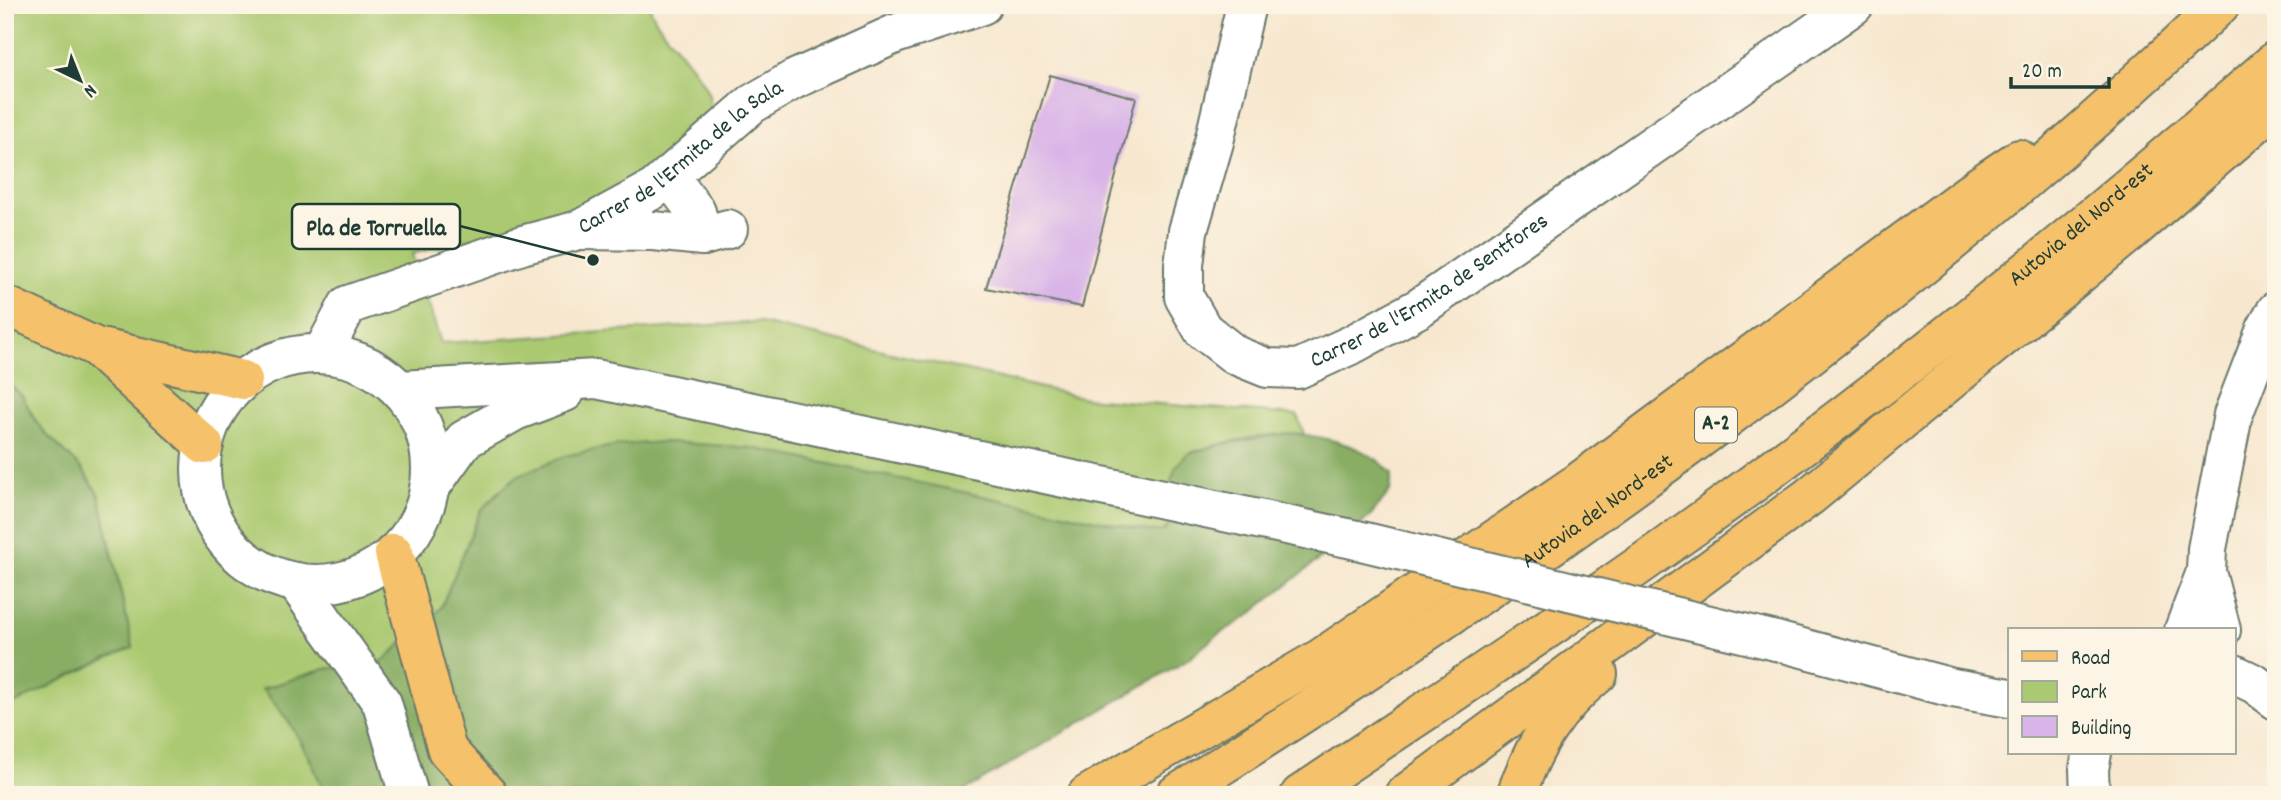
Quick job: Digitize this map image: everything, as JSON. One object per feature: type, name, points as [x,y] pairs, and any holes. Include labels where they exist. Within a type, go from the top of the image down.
[{"type":"main road","name":"Autovia del Nord-est","points":[[1175,795],[1484,590],[1748,402],[1875,305],[1968,229],[2151,70],[2220,5]]},
{"type":"main road","name":"Autovia del Nord-est","points":[[1300,795],[1502,660],[1696,525],[2072,235],[2276,60]]},
{"type":"main road","points":[[1087,795],[1343,643],[1578,482],[1979,186],[2151,70]]},
{"type":"main road","points":[[1516,795],[1527,765],[1545,730],[1583,686],[2128,233],[2276,106]]},
{"type":"main road","points":[[5,305],[96,347],[243,380]]},
{"type":"main road","points":[[96,347],[204,445]]},
{"type":"main road","points":[[1404,795],[1810,496]]},
{"type":"main road","points":[[394,553],[447,750],[488,795]]},
{"type":"street","name":"Carrer de l'Ermita de la Sala","points":[[322,354],[348,306],[522,245],[579,230],[654,189],[752,104],[793,80],[895,34],[982,5]]},
{"type":"street","name":"Carrer de l'Ermita de Sentfores","points":[[1246,5],[1214,142],[1188,231],[1184,297],[1203,330],[1235,355],[1267,368],[1298,369],[1353,344],[1419,308],[1854,5]]},
{"type":"street","points":[[579,230],[715,232],[669,176]]},
{"type":"street","points":[[2220,628],[2206,572],[2207,549],[2233,415],[2266,329],[2276,311]]},
{"type":"street","points":[[429,489],[430,463],[426,436],[411,404],[389,380],[365,365],[337,356],[322,354],[294,357],[267,365],[243,380],[222,403],[211,423],[204,445],[201,471],[205,497],[214,522],[229,544],[248,562],[270,575],[296,582],[317,584],[348,579],[377,566],[394,553],[417,524],[429,489],[464,440],[515,411],[596,379]]},
{"type":"street","points":[[400,390],[596,379],[1357,540],[1776,641],[1953,688],[2008,698]]},
{"type":"street","points":[[2186,628],[2206,572]]},
{"type":"street","points":[[296,582],[382,704],[409,795]]},
{"type":"street","points":[[2237,670],[2276,700]]},
{"type":"street","points":[[1953,688],[2008,716]]},
{"type":"green space","points":[[5,5],[649,5],[655,18],[706,88],[710,113],[706,122],[695,136],[596,207],[412,254],[441,343],[757,322],[1085,398],[1297,415],[1304,434],[1276,434],[1245,439],[1187,454],[1174,495],[1173,517],[1164,531],[1149,531],[752,448],[666,442],[618,445],[565,456],[519,475],[481,510],[441,608],[383,661],[325,669],[263,689],[284,712],[318,774],[324,795],[5,795],[5,708],[133,647],[99,495],[82,469],[37,423],[22,396],[5,381]]},
{"type":"green space","points":[[5,381],[22,396],[37,423],[82,469],[99,495],[133,648],[5,708]]},
{"type":"green space","points":[[1288,433],[1330,440],[1371,456],[1392,474],[1390,491],[1370,516],[1347,537],[1247,617],[1216,636],[1188,659],[957,795],[324,795],[299,739],[262,689],[325,669],[383,661],[441,608],[481,510],[519,475],[565,456],[618,445],[666,442],[753,448],[1149,531],[1164,531],[1173,517],[1174,495],[1171,481],[1176,467],[1187,454],[1223,444]]},
{"type":"building","points":[[1050,75],[1136,98],[1082,307],[986,288]]},
{"type":"place","name":"Pla de Torruella","points":[[593,260]]}]
